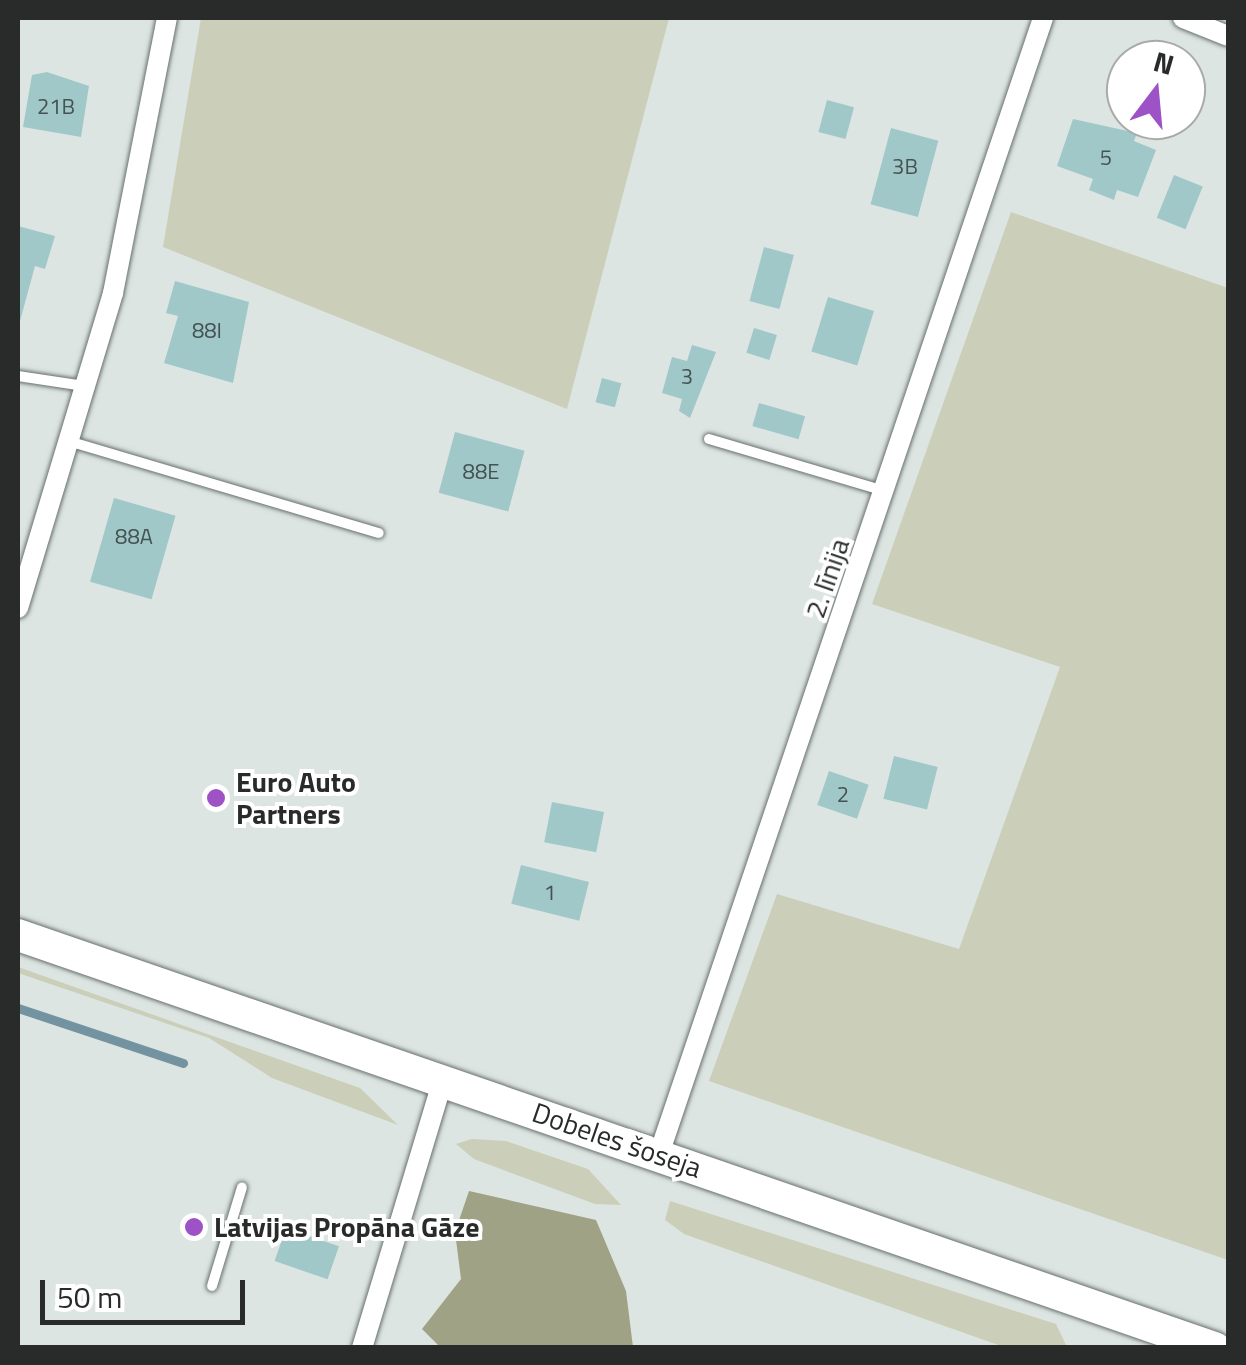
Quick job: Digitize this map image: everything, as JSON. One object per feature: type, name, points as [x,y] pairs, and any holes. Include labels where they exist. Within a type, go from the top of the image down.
[{"type":"main road","name":"Dobeles šoseja","points":[[18,935],[1215,1348]]},
{"type":"street","points":[[18,608],[113,293],[167,18]]},
{"type":"street","name":"2. līnija","points":[[658,1154],[886,492],[1043,18]]},
{"type":"street","points":[[1182,18],[1228,36]]},
{"type":"street","points":[[362,1348],[442,1079]]},
{"type":"lane","points":[[18,376],[85,386]]},
{"type":"lane","points":[[709,439],[886,492]]},
{"type":"lane","points":[[68,441],[378,533]]},
{"type":"lane","points":[[212,1286],[242,1187]]},
{"type":"green space","points":[[201,18],[669,18],[567,409],[163,247]]},
{"type":"green space","points":[[1011,212],[1228,288],[1228,1260],[709,1081],[777,894],[959,949],[1060,667],[872,604]]},
{"type":"green space","points":[[18,967],[360,1088],[398,1125],[272,1078],[209,1038],[18,973]]},
{"type":"green space","points":[[472,1139],[506,1141],[588,1169],[621,1205],[595,1204],[474,1159],[456,1144]]},
{"type":"green space","points":[[469,1191],[596,1220],[626,1291],[633,1347],[440,1347],[422,1329],[461,1279],[455,1232]]},
{"type":"green space","points":[[670,1201],[1056,1324],[1067,1347],[1004,1347],[684,1234],[665,1220]]},
{"type":"building","points":[[47,72],[89,86],[81,137],[23,127],[32,75]]},
{"type":"building","points":[[827,100],[854,107],[846,139],[818,132]]},
{"type":"building","points":[[1073,119],[1106,126],[1106,140],[1134,140],[1156,150],[1138,197],[1117,190],[1114,200],[1089,190],[1093,179],[1057,166]]},
{"type":"building","points":[[891,128],[938,141],[918,217],[871,204]]},
{"type":"building","points":[[1174,175],[1203,187],[1186,229],[1157,218]]},
{"type":"building","points":[[18,226],[55,236],[45,269],[35,266],[19,325]]},
{"type":"building","points":[[764,247],[794,255],[779,309],[750,301]]},
{"type":"building","points":[[175,281],[249,302],[233,383],[164,363],[178,316],[166,313]]},
{"type":"building","points":[[828,297],[874,311],[857,366],[811,352]]},
{"type":"building","points":[[754,328],[777,335],[769,360],[746,353]]},
{"type":"building","points":[[692,345],[716,352],[690,418],[679,411],[682,399],[662,393],[672,357],[687,361]]},
{"type":"building","points":[[602,378],[621,383],[615,407],[596,402]]},
{"type":"building","points":[[759,403],[805,416],[799,439],[752,426]]},
{"type":"building","points":[[455,432],[525,451],[508,511],[439,493]]},
{"type":"building","points":[[114,498],[176,516],[152,599],[90,582]]},
{"type":"building","points":[[894,756],[938,767],[927,810],[883,799]]},
{"type":"building","points":[[829,771],[869,785],[857,819],[817,805]]},
{"type":"building","points":[[552,802],[604,812],[596,852],[544,842]]},
{"type":"building","points":[[521,865],[589,882],[579,921],[511,904]]},
{"type":"building","points":[[286,1228],[339,1246],[328,1279],[275,1261]]},
{"type":"waterway","points":[[18,1008],[183,1063]]},
{"type":"place","name":"Euro Auto Partners","points":[[216,798]]},
{"type":"place","name":"Latvijas Propāna Gāze","points":[[194,1227]]}]
